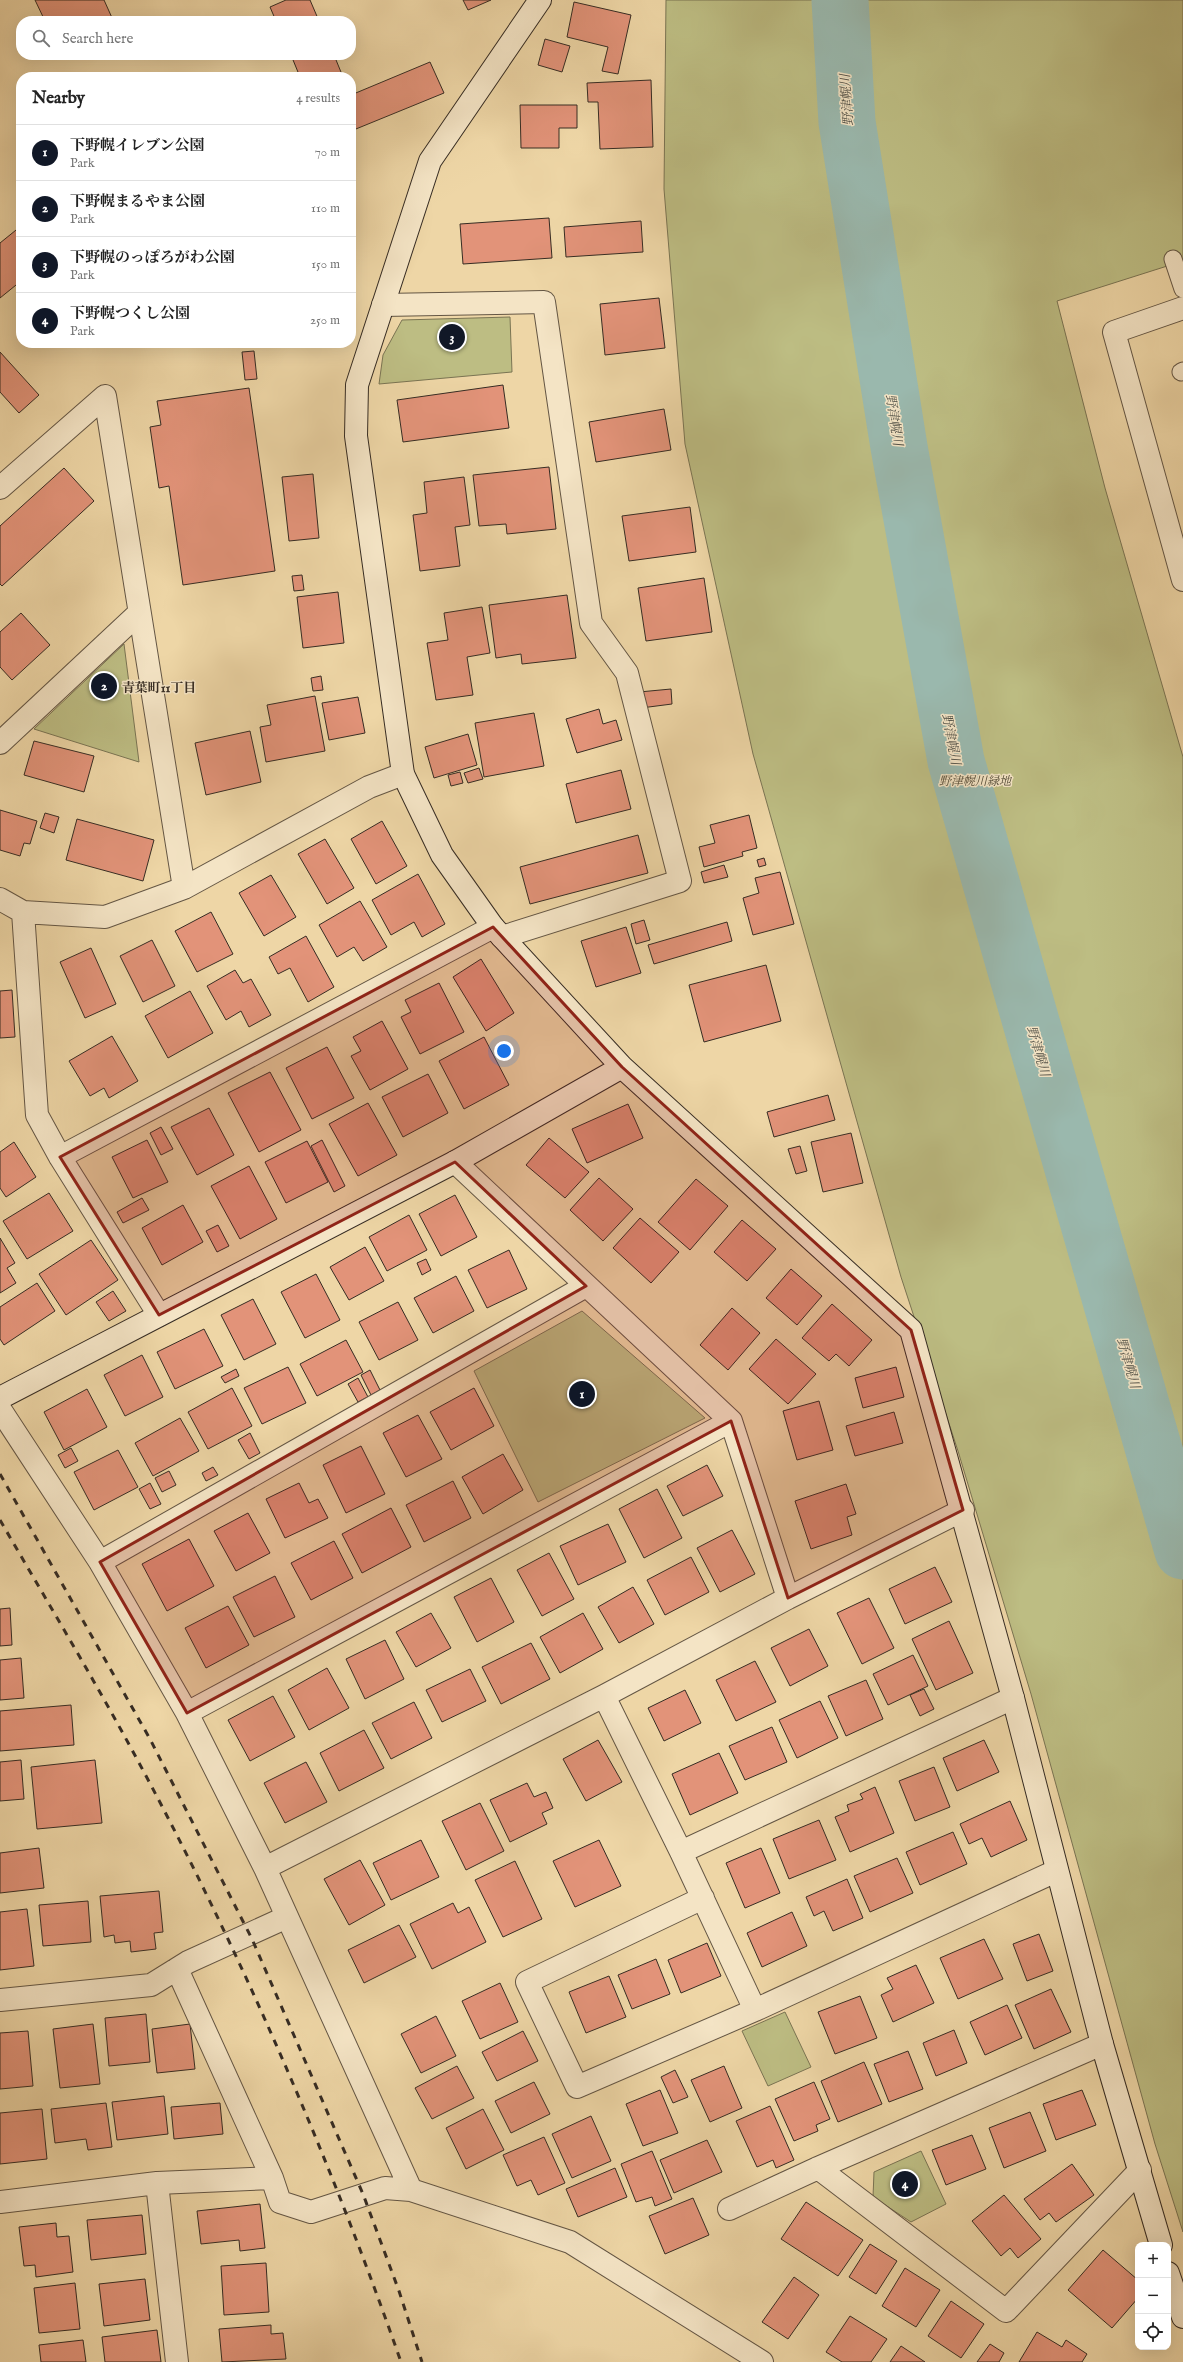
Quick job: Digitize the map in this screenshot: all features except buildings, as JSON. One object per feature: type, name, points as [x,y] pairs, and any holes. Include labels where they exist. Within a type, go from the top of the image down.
[{"type":"street","points":[[540,0],[430,161],[357,385],[356,436],[403,774],[442,855],[498,932],[622,1067],[911,1330],[963,1510],[1102,2044],[1140,2170],[1159,2242]]},
{"type":"street","points":[[60,1157],[498,932],[680,881],[627,673],[591,623],[544,302],[383,305]]},
{"type":"street","points":[[1183,308],[1114,332],[1183,580]]},
{"type":"street","points":[[0,488],[106,396],[139,613],[184,888]]},
{"type":"street","points":[[0,743],[139,613]]},
{"type":"street","points":[[0,899],[23,912],[105,917],[184,888],[369,787],[403,774]]},
{"type":"street","points":[[23,912],[37,1115],[60,1157],[159,1315]]},
{"type":"street","points":[[0,1398],[454,1162],[622,1067]]},
{"type":"street","points":[[454,1162],[731,1421],[788,1598]]},
{"type":"street","points":[[100,1562],[586,1286]]},
{"type":"street","points":[[0,1409],[100,1562],[186,1713],[265,1868],[411,2190]]},
{"type":"street","points":[[186,1713],[731,1421]]},
{"type":"street","points":[[265,1868],[604,1696],[788,1598],[963,1510]]},
{"type":"street","points":[[604,1696],[681,1852],[755,2010]]},
{"type":"street","points":[[681,1852],[1013,1698]]},
{"type":"street","points":[[703,1898],[527,1982],[577,2087],[755,2010],[1056,1871]]},
{"type":"street","points":[[0,2000],[151,1985],[177,1969],[287,1917]]},
{"type":"street","points":[[177,1969],[272,2178],[280,2202],[311,2212],[385,2188],[411,2190],[570,2242],[762,2362]]},
{"type":"street","points":[[729,2209],[818,2168],[1102,2044]]},
{"type":"street","points":[[818,2168],[1006,2311],[1140,2170]]},
{"type":"street","points":[[0,2202],[157,2184],[272,2178]]},
{"type":"street","points":[[157,2184],[177,2362]]},
{"type":"street","points":[[1170,2278],[1183,2317]]},
{"type":"lane","points":[[1173,259],[1183,289]]},
{"type":"highlighted area","points":[[493,927],[622,1067],[911,1330],[963,1510],[788,1598],[731,1421],[187,1713],[100,1562],[586,1286],[455,1162],[159,1315],[60,1157]]},
{"type":"green space","name":"野津幌川緑地","points":[[666,0],[1183,0],[1183,261],[1057,301],[1105,488],[1183,757],[1183,2232],[1155,2144],[1031,1694],[958,1451],[901,1277],[753,754],[685,444],[664,189]]},
{"type":"green space","points":[[510,317],[512,372],[379,384],[383,355],[402,320]]},
{"type":"green space","points":[[124,644],[139,762],[34,729]]},
{"type":"green space","points":[[582,1311],[705,1418],[538,1502],[474,1371]]},
{"type":"green space","points":[[785,2012],[811,2067],[768,2086],[742,2031]]},
{"type":"green space","points":[[921,2151],[946,2204],[911,2222],[873,2197],[874,2172]]},
{"type":"waterway","name":"野津幌川","points":[[840,0],[847,122],[899,447],[956,761],[1183,1551]]},
{"type":"railway","points":[[0,1474],[150,1739],[252,1939],[363,2194],[399,2291],[422,2362]]},
{"type":"railway","points":[[0,1520],[83,1662],[131,1748],[208,1897],[244,1973],[311,2127],[343,2205],[401,2362]]},
{"type":"place","name":"下野幌のっぽろがわ公園","points":[[452,337]]},
{"type":"place","name":"下野幌まるやま公園","points":[[104,686]]},
{"type":"place","name":"下野幌イレブン公園","points":[[582,1394]]},
{"type":"place","name":"下野幌つくし公園","points":[[905,2184]]},
{"type":"district","name":"青葉町11丁目","points":[[159,687]]}]
